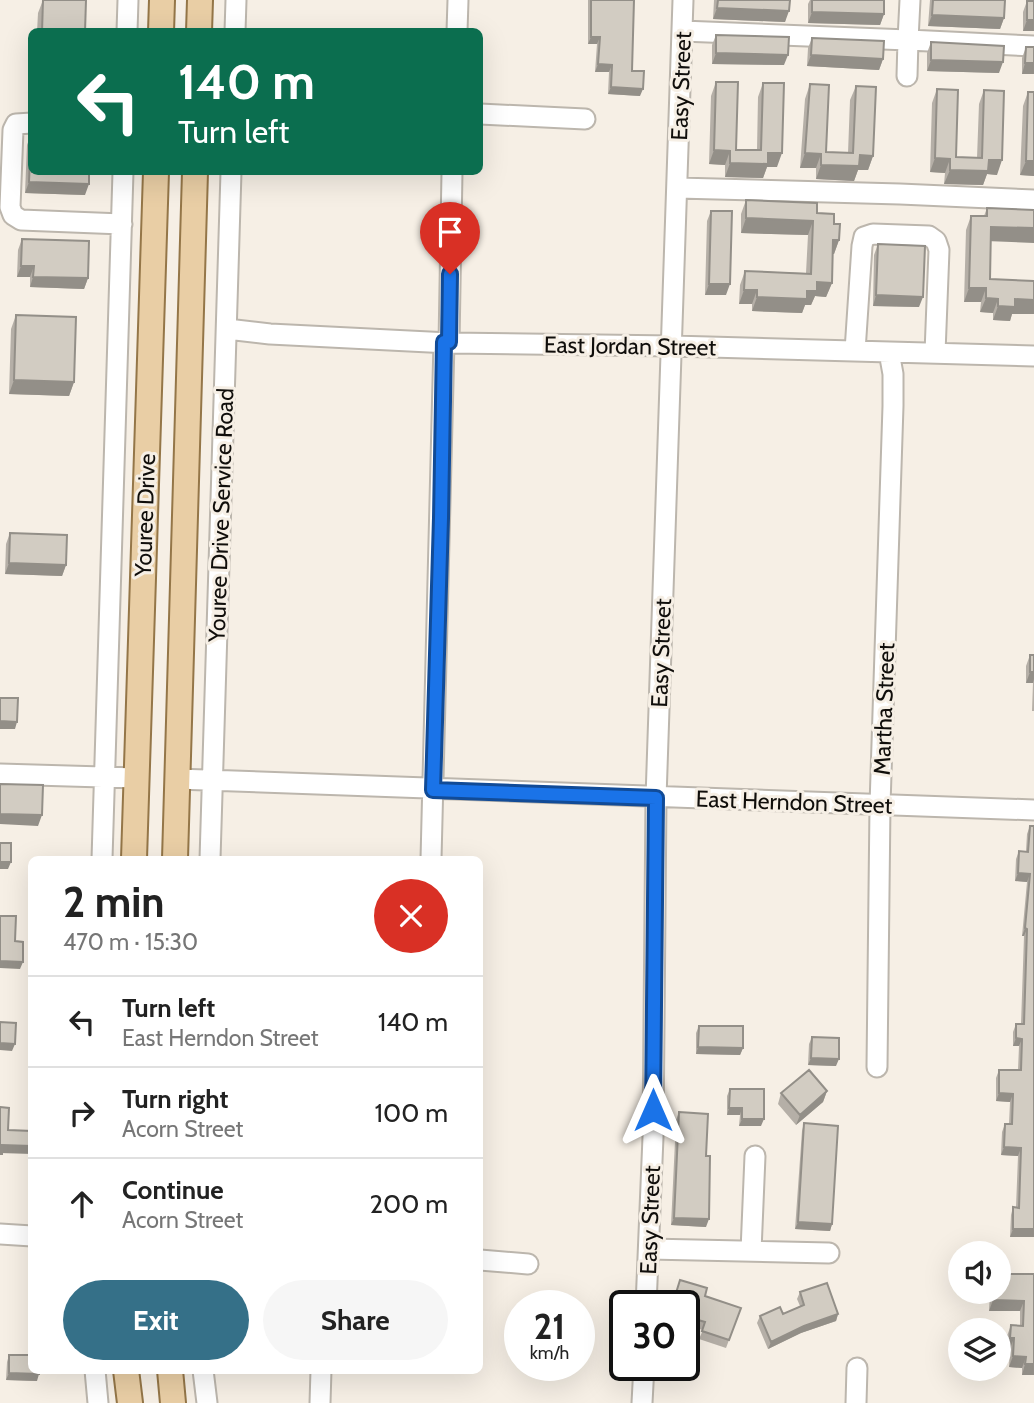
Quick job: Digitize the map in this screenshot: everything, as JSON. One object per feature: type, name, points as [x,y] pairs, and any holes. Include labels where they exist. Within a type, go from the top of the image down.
[{"type":"main road","points":[[161,28],[162,0]]},
{"type":"main road","points":[[199,28],[200,0]]},
{"type":"main road","name":"Youree Drive","points":[[134,856],[156,175]]},
{"type":"main road","name":"Youree Drive","points":[[175,856],[195,175]]},
{"type":"main road","points":[[137,778],[177,779]]},
{"type":"main road","points":[[127,1374],[130,1403]]},
{"type":"main road","points":[[170,1374],[173,1403]]},
{"type":"street","points":[[127,28],[128,0]]},
{"type":"street","points":[[235,28],[236,0]]},
{"type":"street","points":[[457,28],[458,0]]},
{"type":"street","name":"Easy Street","points":[[647,1290],[653,1137],[656,798],[683,0]]},
{"type":"street","points":[[907,76],[910,0]]},
{"type":"street","points":[[682,32],[1034,46]]},
{"type":"street","points":[[483,114],[584,118]]},
{"type":"street","points":[[28,123],[16,124],[13,130],[10,207],[13,215],[21,220],[122,224]]},
{"type":"street","points":[[103,856],[123,175]]},
{"type":"street","name":"Youree Drive Service Road","points":[[210,856],[231,175]]},
{"type":"street","points":[[432,856],[452,175]]},
{"type":"street","points":[[678,188],[1034,200]]},
{"type":"street","points":[[855,351],[862,246],[864,237],[873,234],[929,236],[936,241],[939,250],[934,353]]},
{"type":"street","name":"East Jordan Street","points":[[227,328],[270,334],[446,342],[1034,356]]},
{"type":"street","name":"Martha Street","points":[[877,1067],[880,805],[893,374],[889,352]]},
{"type":"street","points":[[0,774],[137,778]]},
{"type":"street","name":"East Herndon Street","points":[[177,779],[1034,810]]},
{"type":"street","points":[[751,1251],[755,1156]]},
{"type":"street","points":[[0,1234],[28,1236]]},
{"type":"street","points":[[649,1249],[829,1253]]},
{"type":"street","points":[[483,1260],[528,1264]]},
{"type":"street","points":[[856,1403],[857,1368]]},
{"type":"street","points":[[95,1374],[98,1403]]},
{"type":"street","points":[[203,1374],[207,1403]]},
{"type":"street","points":[[320,1403],[321,1374]]},
{"type":"street","points":[[642,1403],[643,1381]]},
{"type":"building","points":[[43,0],[86,0],[85,28],[42,28]]},
{"type":"building","points":[[591,0],[634,0],[632,71],[644,71],[643,89],[611,87],[612,65],[598,64],[600,37],[591,37]]},
{"type":"building","points":[[718,0],[790,0],[789,11],[717,8]]},
{"type":"building","points":[[812,0],[884,0],[884,14],[812,12]]},
{"type":"building","points":[[933,0],[1005,0],[1004,18],[932,15]]},
{"type":"building","points":[[1027,1],[1034,1],[1034,20],[1027,20]]},
{"type":"building","points":[[716,35],[789,37],[788,55],[716,53]]},
{"type":"building","points":[[812,38],[884,41],[883,59],[811,55]]},
{"type":"building","points":[[931,42],[1004,46],[1003,62],[931,60]]},
{"type":"building","points":[[1026,47],[1034,47],[1034,63],[1025,63]]},
{"type":"building","points":[[716,82],[738,82],[736,150],[761,150],[763,83],[784,83],[782,153],[768,153],[768,164],[730,163],[730,151],[714,150]]},
{"type":"building","points":[[810,84],[829,85],[826,152],[853,153],[856,86],[876,87],[873,156],[860,155],[859,166],[821,165],[821,154],[805,153]]},
{"type":"building","points":[[937,89],[958,90],[956,157],[982,158],[984,90],[1004,91],[1002,160],[989,160],[988,171],[950,170],[950,159],[935,158]]},
{"type":"building","points":[[1028,92],[1034,92],[1034,161],[1026,161]]},
{"type":"building","points":[[29,175],[89,175],[89,184],[29,182]]},
{"type":"building","points":[[746,200],[817,203],[817,213],[834,214],[834,224],[840,224],[839,240],[833,240],[832,283],[817,282],[817,291],[807,291],[807,299],[757,297],[757,290],[744,290],[745,271],[811,274],[813,221],[746,218]]},
{"type":"building","points":[[987,208],[1034,210],[1034,228],[991,227],[990,279],[1034,281],[1034,300],[1015,299],[1015,307],[998,306],[998,299],[986,298],[986,288],[969,288],[971,216],[987,216]]},
{"type":"building","points":[[711,211],[732,211],[730,284],[709,284]]},
{"type":"building","points":[[22,239],[89,241],[88,278],[33,277],[34,266],[21,266]]},
{"type":"building","points":[[878,244],[925,246],[923,297],[876,295]]},
{"type":"building","points":[[16,315],[76,317],[74,382],[14,380]]},
{"type":"building","points":[[10,533],[67,535],[66,565],[9,563]]},
{"type":"building","points":[[1030,655],[1034,655],[1034,672],[1030,672]]},
{"type":"building","points":[[0,698],[18,698],[17,722],[0,721]]},
{"type":"building","points":[[0,784],[43,785],[42,815],[0,814]]},
{"type":"building","points":[[1030,826],[1034,826],[1034,1229],[1013,1229],[1013,1207],[1019,1208],[1021,1148],[1004,1147],[1005,1124],[1012,1124],[1013,1094],[999,1093],[999,1070],[1021,1070],[1022,1039],[1016,1038],[1016,1024],[1024,1024],[1025,928],[1030,874],[1018,873],[1019,851],[1028,852]]},
{"type":"building","points":[[0,843],[11,843],[11,862],[0,862]]},
{"type":"building","points":[[0,916],[16,916],[15,941],[23,942],[23,962],[0,961]]},
{"type":"building","points":[[0,1022],[16,1023],[15,1044],[0,1043]]},
{"type":"building","points":[[699,1026],[743,1026],[743,1048],[698,1047]]},
{"type":"building","points":[[812,1037],[839,1038],[839,1059],[811,1058]]},
{"type":"building","points":[[809,1070],[827,1091],[800,1115],[781,1093]]},
{"type":"building","points":[[730,1089],[764,1089],[764,1119],[742,1119],[742,1108],[729,1108]]},
{"type":"building","points":[[0,1107],[9,1108],[8,1130],[28,1131],[28,1146],[2,1145],[0,1154]]},
{"type":"building","points":[[679,1112],[708,1114],[706,1156],[710,1156],[709,1219],[674,1218]]},
{"type":"building","points":[[804,1123],[838,1126],[832,1224],[798,1222]]},
{"type":"building","points":[[1011,1274],[1034,1274],[1034,1364],[1025,1364],[1026,1357],[1013,1356],[1014,1338],[1011,1338],[1011,1325],[1023,1326],[1024,1301],[1011,1301]]},
{"type":"building","points":[[680,1280],[707,1288],[705,1296],[741,1308],[729,1340],[702,1331],[705,1322],[700,1321],[700,1290],[677,1290]]},
{"type":"building","points":[[827,1283],[838,1314],[771,1342],[760,1316],[780,1307],[783,1314],[804,1305],[800,1292]]},
{"type":"building","points":[[9,1355],[28,1355],[28,1374],[9,1373]]},
{"type":"route","points":[[450,274],[449,342],[444,342],[433,790],[656,798],[653,1110]]}]
